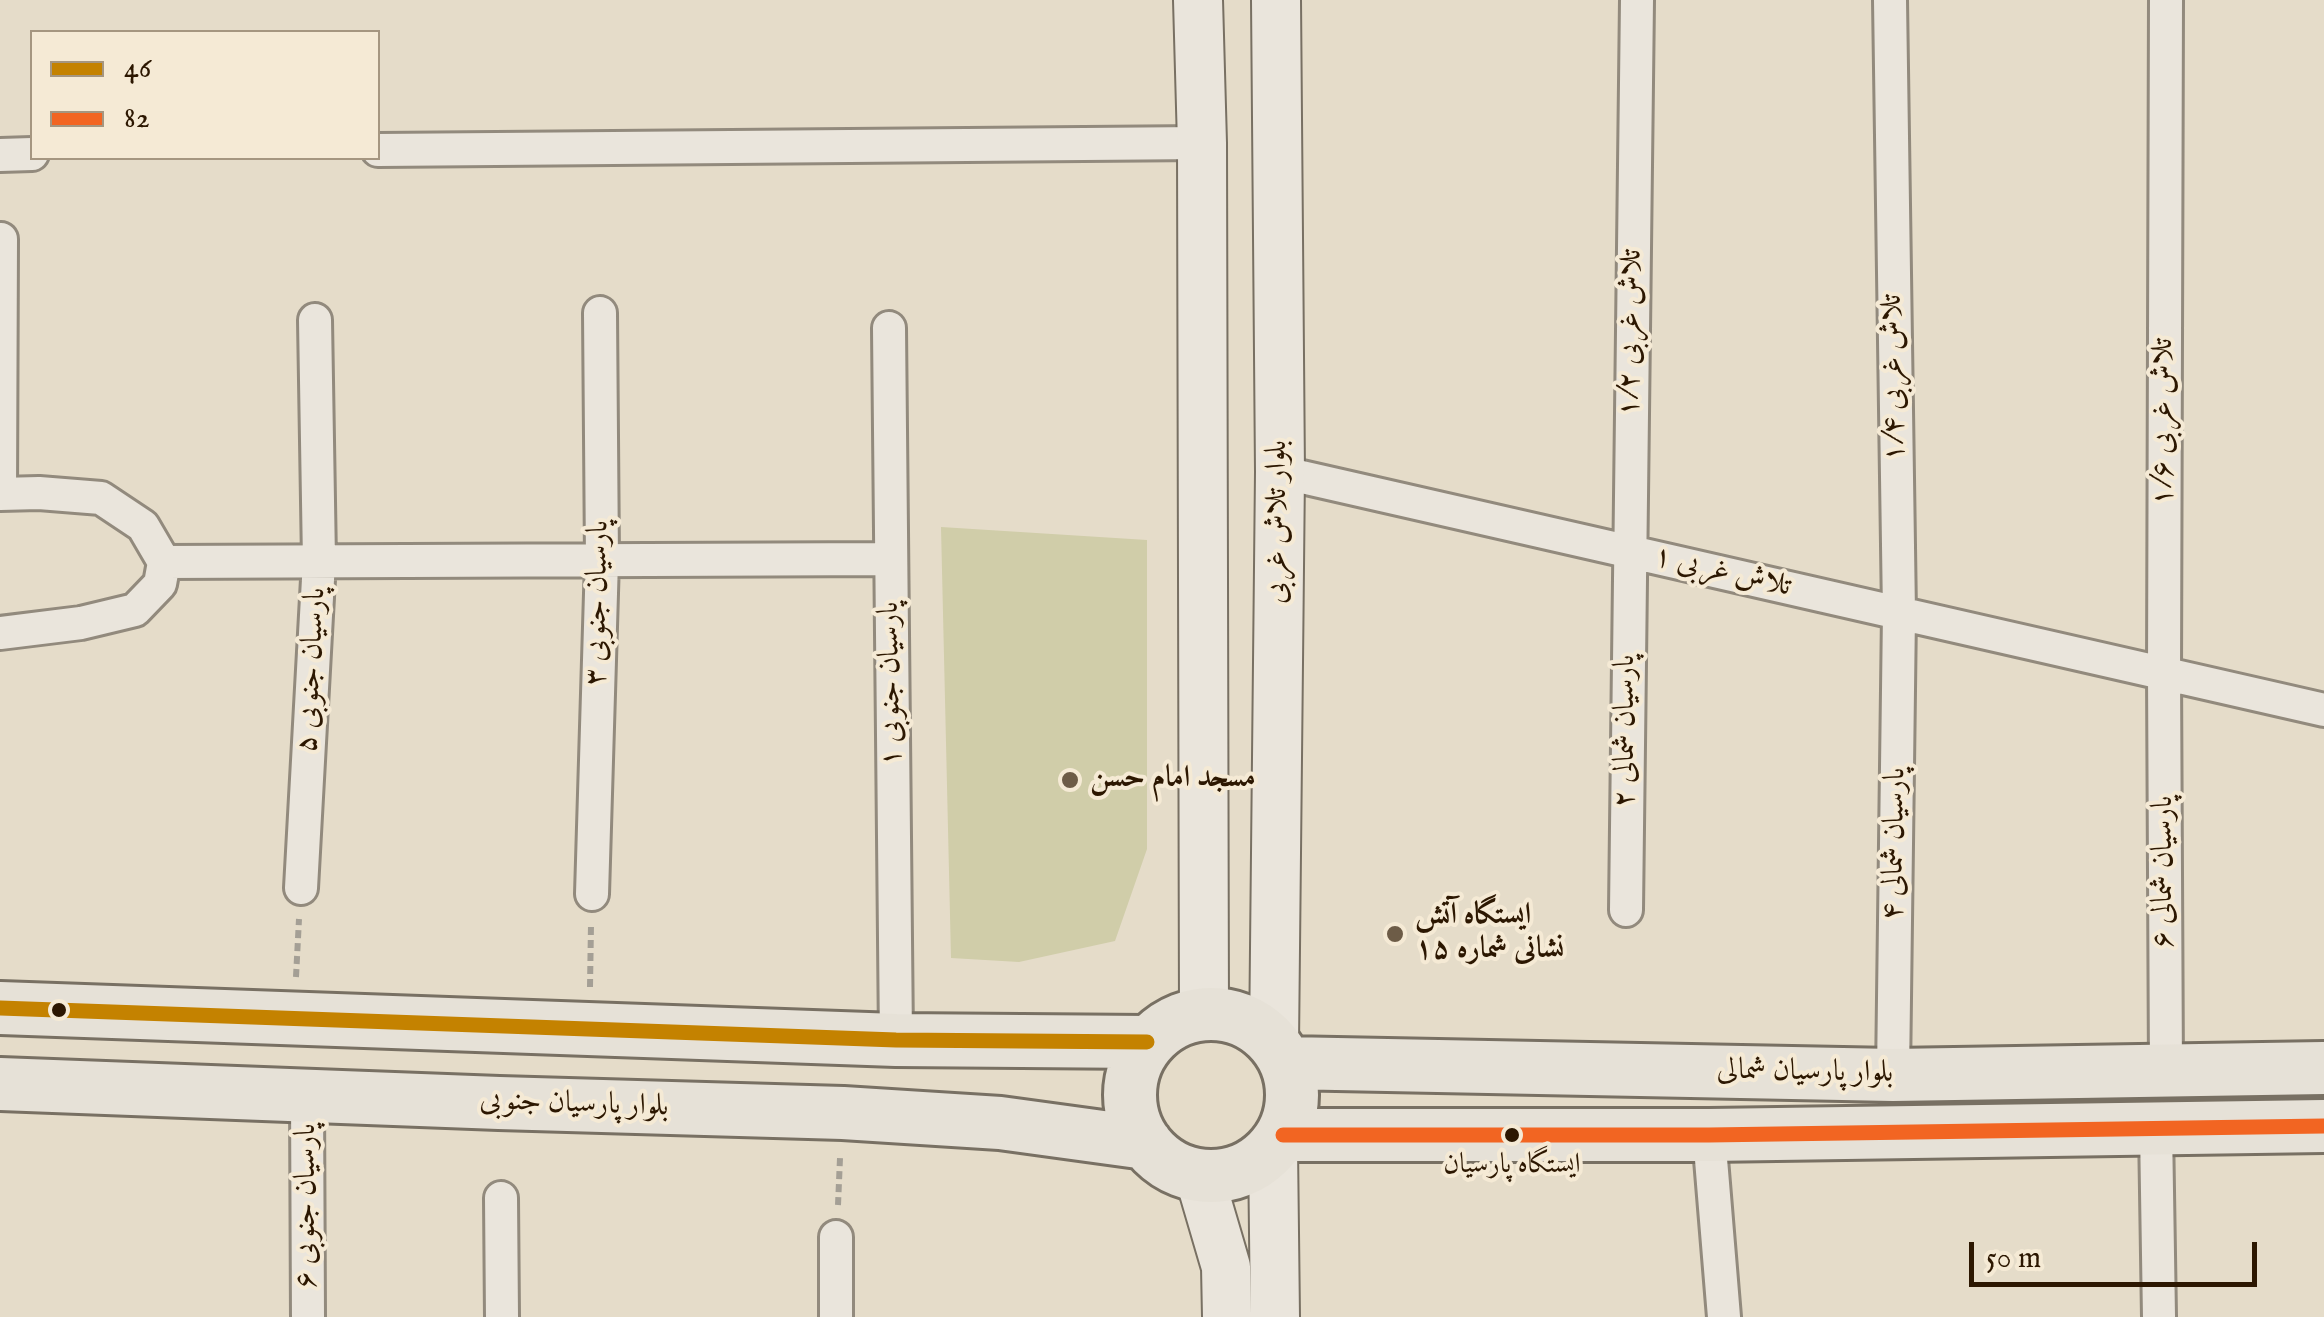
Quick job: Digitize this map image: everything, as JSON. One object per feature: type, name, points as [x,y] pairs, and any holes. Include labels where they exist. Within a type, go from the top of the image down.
[{"type":"main road","points":[[0,1008],[896,1040],[1148,1042]]},
{"type":"main road","points":[[1204,1013],[1220,1013],[1250,1023],[1280,1053],[1292,1092],[1288,1121],[1278,1141],[1261,1159],[1232,1174],[1216,1176],[1199,1176],[1160,1159],[1132,1120],[1128,1092],[1134,1065],[1148,1042],[1164,1027],[1204,1013]]},
{"type":"main road","name":"بلوار پارسیان شمالی","points":[[1280,1053],[1893,1075],[2324,1068]]},
{"type":"main road","name":"بلوار پارسیان جنوبی","points":[[0,1084],[843,1113],[1000,1123],[1146,1144]]},
{"type":"main road","name":"بلوار پارسیان شمالی","points":[[1278,1141],[2324,1126]]},
{"type":"street","points":[[1198,0],[1202,143],[1204,1013]]},
{"type":"street","name":"بلوار تلاش غربی","points":[[1276,0],[1280,1053]]},
{"type":"street","name":"۱/۲ تلاش غربی","points":[[1628,551],[1637,0]]},
{"type":"street","name":"۱/۴ تلاش غربی","points":[[1890,0],[1899,613]]},
{"type":"street","name":"۱/۶ تلاش غربی","points":[[2164,673],[2166,0]]},
{"type":"street","points":[[380,150],[1202,143]]},
{"type":"street","points":[[0,154],[30,154]]},
{"type":"street","points":[[0,633],[81,623],[135,610],[160,584],[164,562],[143,526],[101,498],[0,494],[1,239]]},
{"type":"street","name":"۳ پارسیان جنوبی","points":[[592,894],[602,560],[600,313]]},
{"type":"street","name":"۵ پارسیان جنوبی","points":[[301,888],[319,561],[315,320]]},
{"type":"street","name":"۱ پارسیان جنوبی","points":[[889,328],[896,1040]]},
{"type":"street","name":"۱ تلاش غربی","points":[[1280,472],[2324,710]]},
{"type":"street","name":"۲ پارسیان شمالی","points":[[1626,910],[1628,551]]},
{"type":"street","points":[[164,562],[891,559]]},
{"type":"street","name":"۴ پارسیان شمالی","points":[[1893,1075],[1899,613]]},
{"type":"street","name":"۶ پارسیان شمالی","points":[[2164,673],[2166,1071]]},
{"type":"street","name":"۶ پارسیان جنوبی","points":[[307,1096],[308,1317]]},
{"type":"street","points":[[2156,1128],[2159,1317]]},
{"type":"street","points":[[1710,1135],[1724,1317]]},
{"type":"street","points":[[1275,1317],[1278,1141]]},
{"type":"street","points":[[1199,1176],[1226,1267],[1226,1317]]},
{"type":"street","points":[[501,1198],[502,1317]]},
{"type":"street","points":[[836,1236],[836,1317]]},
{"type":"street","points":[[1226,1267],[1245,1256],[1260,1254],[1274,1261]]},
{"type":"path","points":[[294,1020],[301,888]]},
{"type":"path","points":[[589,1029],[592,894]]},
{"type":"path","points":[[836,1236],[843,1113]]},
{"type":"shaded area","points":[[941,527],[1147,540],[1147,849],[1115,941],[1019,962],[951,958]]},
{"type":"transit line","name":"46","points":[[0,1008],[896,1040],[1147,1042]]},
{"type":"transit line","name":"82","points":[[1283,1135],[1709,1135],[2324,1126]]},
{"type":"place","name":"مسجد امام حسن","points":[[1070,780]]},
{"type":"place","name":"ایستگاه آتش نشانی شماره ۱۵","points":[[1395,934]]},
{"type":"place","name":"ایستگاه پارسیان","points":[[1512,1135]]}]
